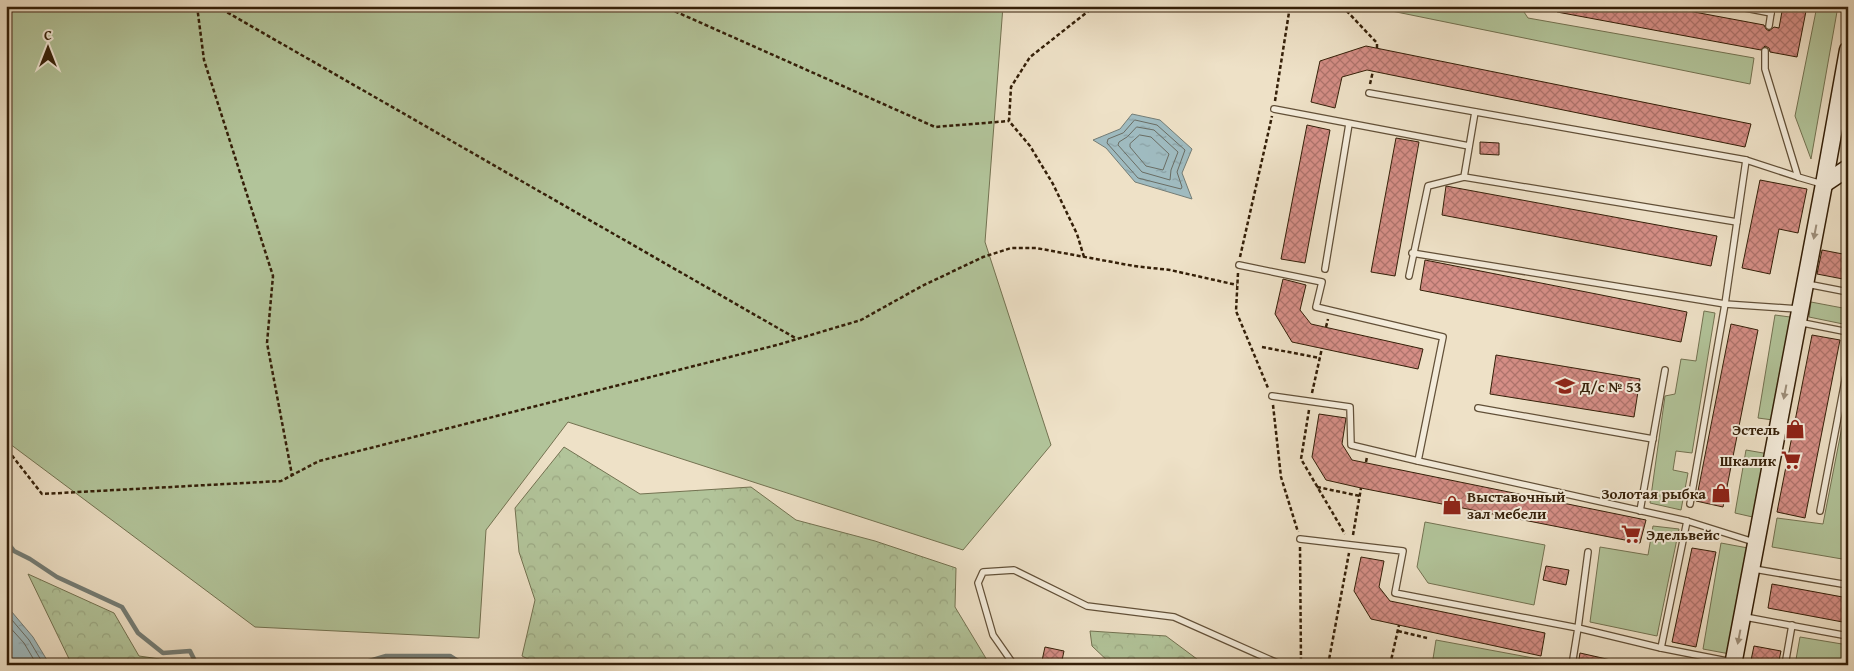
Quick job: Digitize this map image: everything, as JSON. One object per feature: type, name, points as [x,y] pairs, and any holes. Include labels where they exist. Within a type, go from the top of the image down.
[{"type":"street","points":[[1734,663],[1848,50]]},
{"type":"street","points":[[1824,184],[1848,168]]},
{"type":"lane","points":[[1735,6],[1771,13]]},
{"type":"lane","points":[[1769,26],[1772,6]]},
{"type":"lane","points":[[1764,51],[1765,69],[1798,177]]},
{"type":"lane","points":[[1369,93],[1746,160],[1824,184]]},
{"type":"lane","points":[[1274,109],[1469,146]]},
{"type":"lane","points":[[1464,177],[1474,112]]},
{"type":"lane","points":[[1324,269],[1349,124]]},
{"type":"lane","points":[[1690,504],[1725,304],[1746,160]]},
{"type":"lane","points":[[1409,276],[1412,254],[1428,186],[1464,177],[1737,222]]},
{"type":"lane","points":[[1412,254],[1799,315],[1848,332]]},
{"type":"lane","points":[[1239,265],[1322,282],[1316,307],[1443,337],[1418,461]]},
{"type":"lane","points":[[1805,284],[1848,292]]},
{"type":"lane","points":[[1820,510],[1848,365]]},
{"type":"lane","points":[[1640,511],[1665,370]]},
{"type":"lane","points":[[1272,396],[1350,407],[1351,446],[1687,521],[1756,543]]},
{"type":"lane","points":[[1478,408],[1653,439]]},
{"type":"lane","points":[[1661,648],[1687,521]]},
{"type":"lane","points":[[1300,539],[1403,551],[1395,593],[1578,628],[1734,663]]},
{"type":"lane","points":[[1572,665],[1588,552]]},
{"type":"lane","points":[[1752,568],[1848,585]]},
{"type":"lane","points":[[1014,665],[993,635],[978,583],[984,572],[1014,570],[1087,606],[1174,617],[1282,665]]},
{"type":"lane","points":[[1742,616],[1848,636]]},
{"type":"lane","points":[[1785,665],[1792,625]]},
{"type":"path","points":[[197,6],[204,60],[274,276],[267,343],[292,475]]},
{"type":"path","points":[[216,6],[798,339]]},
{"type":"path","points":[[663,6],[935,127],[1009,121]]},
{"type":"path","points":[[1084,257],[1077,234],[1053,184],[1030,146],[1009,121],[1011,87],[1030,57],[1095,6]]},
{"type":"path","points":[[1301,665],[1300,539],[1281,477],[1272,396],[1236,311],[1239,265],[1274,109],[1290,8],[1341,6],[1378,43],[1377,49]]},
{"type":"path","points":[[1369,93],[1373,71]]},
{"type":"path","points":[[6,437],[10,453],[42,494],[281,481],[319,461],[798,339],[861,320],[931,282],[984,257],[1011,248],[1036,248],[1170,270],[1237,285]]},
{"type":"path","points":[[1262,347],[1320,358]]},
{"type":"path","points":[[1310,401],[1322,348]]},
{"type":"path","points":[[1317,487],[1360,496]]},
{"type":"path","points":[[1351,544],[1362,488]]},
{"type":"path","points":[[1390,665],[1399,625]]},
{"type":"path","points":[[1398,631],[1427,638]]},
{"type":"green space","points":[[6,6],[1003,6],[985,242],[1051,445],[963,550],[568,422],[486,530],[479,638],[255,627],[6,441]]},
{"type":"green space","points":[[1367,6],[1520,6],[1528,18],[1754,58],[1750,84]]},
{"type":"green space","points":[[1817,6],[1838,6],[1811,159],[1795,116]]},
{"type":"green space","points":[[1811,302],[1848,309],[1848,325],[1809,317]]},
{"type":"green space","points":[[1704,311],[1715,313],[1692,453],[1676,451],[1673,470],[1688,473],[1681,510],[1650,503],[1665,396],[1675,394],[1681,359],[1696,361]]},
{"type":"green space","points":[[1775,315],[1790,317],[1773,420],[1758,418]]},
{"type":"green space","points":[[1848,396],[1848,560],[1772,547],[1777,518],[1823,524]]},
{"type":"green space","points":[[564,447],[640,494],[751,487],[796,520],[875,541],[956,568],[955,607],[990,665],[540,665],[522,656],[535,600],[519,552],[515,508]]},
{"type":"green space","points":[[1746,450],[1769,454],[1757,518],[1735,513]]},
{"type":"green space","points":[[1425,522],[1545,545],[1534,605],[1428,583],[1417,567]]},
{"type":"green space","points":[[1653,526],[1679,529],[1657,636],[1590,622],[1600,547],[1648,555]]},
{"type":"green space","points":[[1721,543],[1748,548],[1730,654],[1703,649]]},
{"type":"green space","points":[[28,574],[114,613],[139,656],[181,662],[183,665],[72,665]]},
{"type":"green space","points":[[1090,631],[1166,636],[1205,665],[1112,665],[1092,646]]},
{"type":"green space","points":[[1800,637],[1848,645],[1848,665],[1795,665]]},
{"type":"green space","points":[[1436,640],[1560,663],[1560,665],[1432,665]]},
{"type":"water","points":[[1132,114],[1160,120],[1192,149],[1182,173],[1192,199],[1135,182],[1106,148],[1093,140],[1120,129]]},
{"type":"water","points":[[6,605],[33,637],[50,665],[6,665]]},
{"type":"building","points":[[1558,6],[1662,6],[1764,25],[1769,31],[1774,27],[1779,28],[1783,6],[1807,6],[1797,57],[1770,52],[1769,48],[1765,46],[1761,50],[1557,12]]},
{"type":"building","points":[[1366,46],[1751,124],[1745,147],[1367,70],[1342,77],[1335,108],[1311,102],[1320,61]]},
{"type":"building","points":[[1307,125],[1330,130],[1305,263],[1281,259]]},
{"type":"building","points":[[1396,138],[1419,142],[1395,276],[1371,272]]},
{"type":"building","points":[[1480,142],[1499,143],[1499,155],[1480,154]]},
{"type":"building","points":[[1760,180],[1807,189],[1798,233],[1779,229],[1770,274],[1742,268]]},
{"type":"building","points":[[1446,186],[1717,236],[1711,266],[1442,215]]},
{"type":"building","points":[[1822,250],[1848,255],[1848,280],[1817,274]]},
{"type":"building","points":[[1425,260],[1687,312],[1681,342],[1420,290]]},
{"type":"building","points":[[1283,279],[1306,285],[1300,310],[1311,324],[1423,349],[1418,369],[1292,342],[1275,314]]},
{"type":"building","points":[[1731,324],[1758,330],[1723,507],[1696,501]]},
{"type":"building","points":[[1812,335],[1840,340],[1805,518],[1777,512]]},
{"type":"building","name":"Д/с № 53","points":[[1496,355],[1640,379],[1634,417],[1490,394]]},
{"type":"building","points":[[1319,414],[1346,418],[1342,444],[1352,460],[1646,520],[1640,543],[1326,480],[1312,457]]},
{"type":"building","points":[[1692,548],[1716,552],[1696,647],[1672,642]]},
{"type":"building","points":[[1361,557],[1384,561],[1379,587],[1390,601],[1545,633],[1541,656],[1371,619],[1354,591]]},
{"type":"building","points":[[1546,566],[1569,570],[1566,585],[1543,580]]},
{"type":"building","points":[[1772,584],[1848,598],[1848,623],[1768,608]]},
{"type":"building","points":[[1754,646],[1781,651],[1778,665],[1750,665]]},
{"type":"building","points":[[1045,647],[1064,651],[1061,665],[1041,665]]},
{"type":"building","points":[[1580,653],[1611,660],[1611,665],[1578,665]]},
{"type":"waterway","points":[[6,541],[14,551],[57,577],[122,607],[138,633],[163,653],[190,651],[197,665]]},
{"type":"waterway","points":[[356,665],[386,656],[450,656],[464,665]]},
{"type":"place","name":"Д/с № 53","points":[[1565,386]]},
{"type":"place","name":"Эстель","points":[[1795,429]]},
{"type":"place","name":"Шкалик","points":[[1791,460]]},
{"type":"place","name":"Золотая рыбка","points":[[1721,493]]},
{"type":"place","name":"Выставочный зал мебели","points":[[1452,505]]},
{"type":"place","name":"Эдельвейс","points":[[1631,534]]}]
